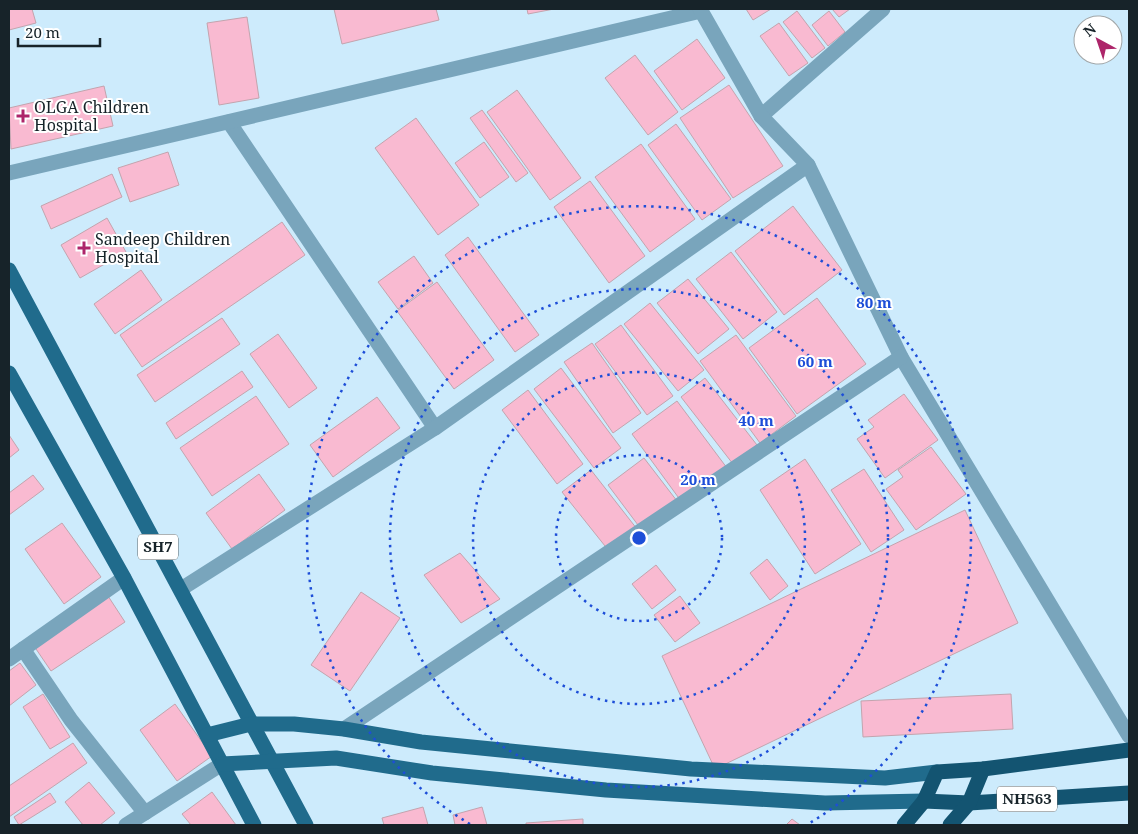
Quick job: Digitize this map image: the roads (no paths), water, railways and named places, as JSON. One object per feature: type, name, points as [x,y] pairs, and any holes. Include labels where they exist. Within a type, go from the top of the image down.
[{"type":"highway","name":"NH563","points":[[937,772],[983,769],[1129,750]]},
{"type":"highway","name":"NH563","points":[[950,825],[969,803],[983,769]]},
{"type":"highway","points":[[904,825],[924,801],[937,772]]},
{"type":"highway","name":"NH563","points":[[924,801],[969,803],[1129,793]]},
{"type":"main road","name":"SH7","points":[[9,270],[306,825]]},
{"type":"main road","name":"SH7","points":[[9,373],[13,391],[124,578],[254,825]]},
{"type":"main road","points":[[207,735],[251,724],[294,724],[344,729],[421,742],[691,769],[884,778],[937,772]]},
{"type":"main road","points":[[222,764],[336,758],[432,773],[626,791],[825,803],[924,801]]},
{"type":"street","points":[[761,116],[883,9]]},
{"type":"street","points":[[9,173],[700,10],[761,116],[808,164],[901,357],[1129,736]]},
{"type":"street","points":[[229,122],[435,428]]},
{"type":"street","points":[[181,589],[435,428],[808,164]]},
{"type":"street","points":[[344,729],[901,357]]},
{"type":"street","points":[[9,659],[124,578]]},
{"type":"street","points":[[23,650],[71,720],[145,813]]},
{"type":"street","points":[[126,825],[222,764]]},
{"type":"place","name":"OLGA Children Hospital","points":[[23,116]]},
{"type":"place","name":"Sandeep Children Hospital","points":[[84,248]]}]
